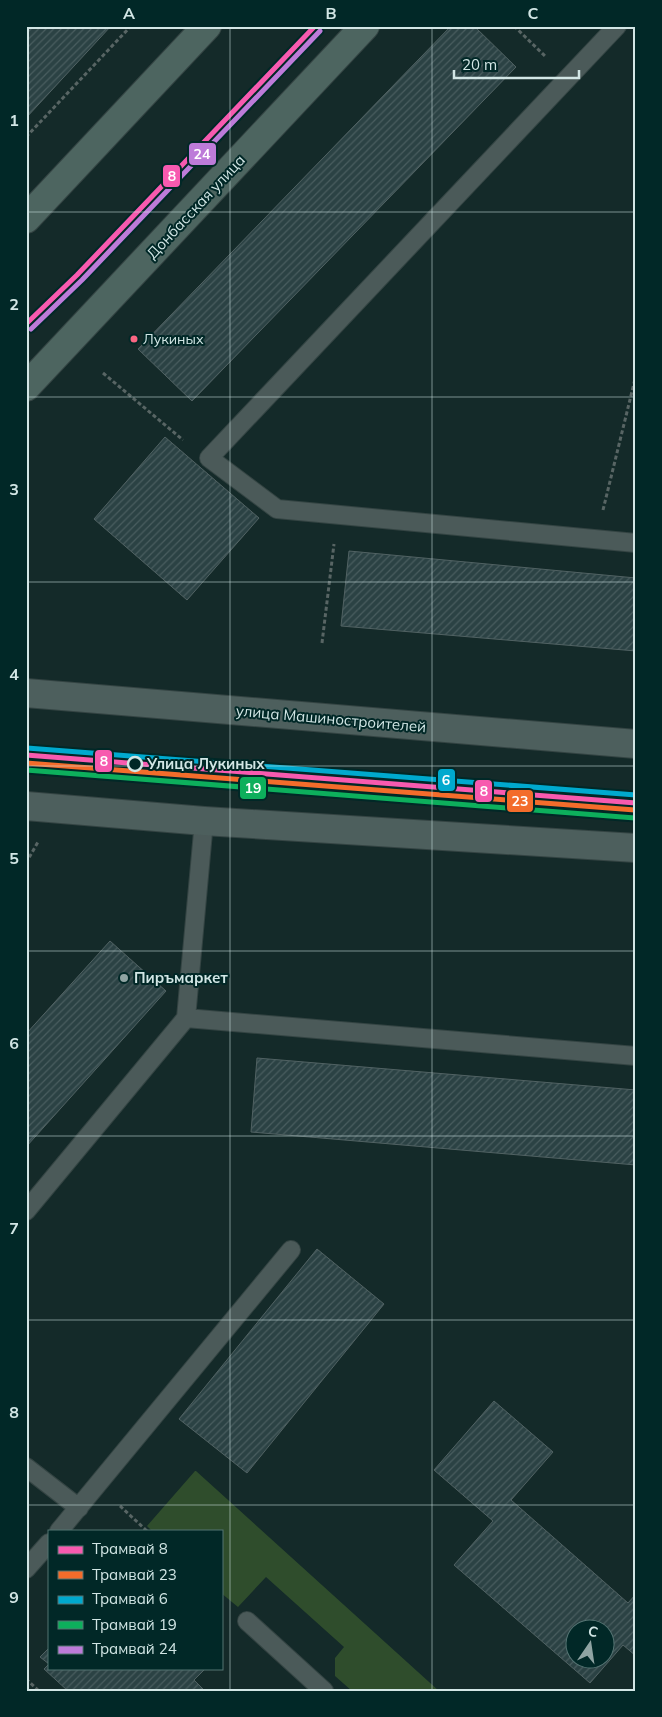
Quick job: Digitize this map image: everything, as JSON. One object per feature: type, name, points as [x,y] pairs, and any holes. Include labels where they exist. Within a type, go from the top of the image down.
[{"type":"main road","points":[[26,219],[207,26]]},
{"type":"main road","name":"Донбасская улица","points":[[26,387],[365,26]]},
{"type":"main road","name":"улица Машиностроителей","points":[[26,693],[636,744]]},
{"type":"main road","points":[[26,806],[204,821],[636,848]]},
{"type":"lane","points":[[617,26],[208,458],[277,509],[636,543]]},
{"type":"lane","points":[[26,1211],[186,1018],[204,821]]},
{"type":"lane","points":[[186,1018],[636,1056]]},
{"type":"lane","points":[[61,1530],[291,1250]]},
{"type":"lane","points":[[26,1466],[80,1508]]},
{"type":"lane","points":[[26,1568],[48,1544]]},
{"type":"lane","points":[[247,1621],[324,1691]]},
{"type":"path","points":[[26,138],[131,26]]},
{"type":"path","points":[[514,26],[568,77]]},
{"type":"path","points":[[102,373],[178,436],[208,458]]},
{"type":"path","points":[[601,517],[636,375]]},
{"type":"path","points":[[322,643],[337,516]]},
{"type":"path","points":[[26,863],[39,840]]},
{"type":"path","points":[[113,1500],[146,1530]]},
{"type":"path","points":[[26,1679],[39,1691]]},
{"type":"green space","points":[[196,1471],[439,1691],[352,1691],[335,1676],[335,1658],[344,1647],[266,1577],[238,1607],[222,1594],[222,1530],[151,1530],[147,1526]]},
{"type":"building","points":[[26,26],[111,26],[26,118]]},
{"type":"building","points":[[451,26],[474,26],[516,67],[192,401],[138,349]]},
{"type":"building","points":[[165,437],[259,518],[187,600],[94,519]]},
{"type":"building","points":[[349,551],[636,578],[636,651],[341,626]]},
{"type":"building","points":[[110,941],[166,991],[26,1147],[26,1034]]},
{"type":"building","points":[[257,1058],[636,1090],[636,1165],[251,1132]]},
{"type":"building","points":[[317,1249],[384,1304],[247,1473],[179,1419]]},
{"type":"building","points":[[494,1401],[553,1452],[511,1500],[628,1603],[636,1594],[636,1656],[623,1645],[614,1655],[614,1620],[564,1620],[564,1660],[454,1565],[493,1521],[434,1470]]},
{"type":"building","points":[[48,1649],[48,1663],[40,1657]]},
{"type":"building","points":[[48,1665],[48,1670],[204,1670],[194,1680],[205,1691],[68,1691],[44,1669]]},
{"type":"building","points":[[575,1670],[601,1670],[590,1683]]},
{"type":"tram line","name":"8","points":[[26,324],[77,275],[315,26]]},
{"type":"tram line","name":"24","points":[[31,329],[82,280],[320,31]]},
{"type":"tram line","name":"6","points":[[27,748],[636,795]]},
{"type":"tram line","name":"8","points":[[26,755],[636,803]]},
{"type":"tram line","name":"23","points":[[26,763],[635,810]]},
{"type":"tram line","name":"19","points":[[26,770],[635,818]]},
{"type":"place","name":"Лукиных","points":[[134,339]]},
{"type":"place","name":"Улица Лукиных","points":[[135,764]]},
{"type":"place","name":"Пиръмаркет","points":[[124,978]]}]
